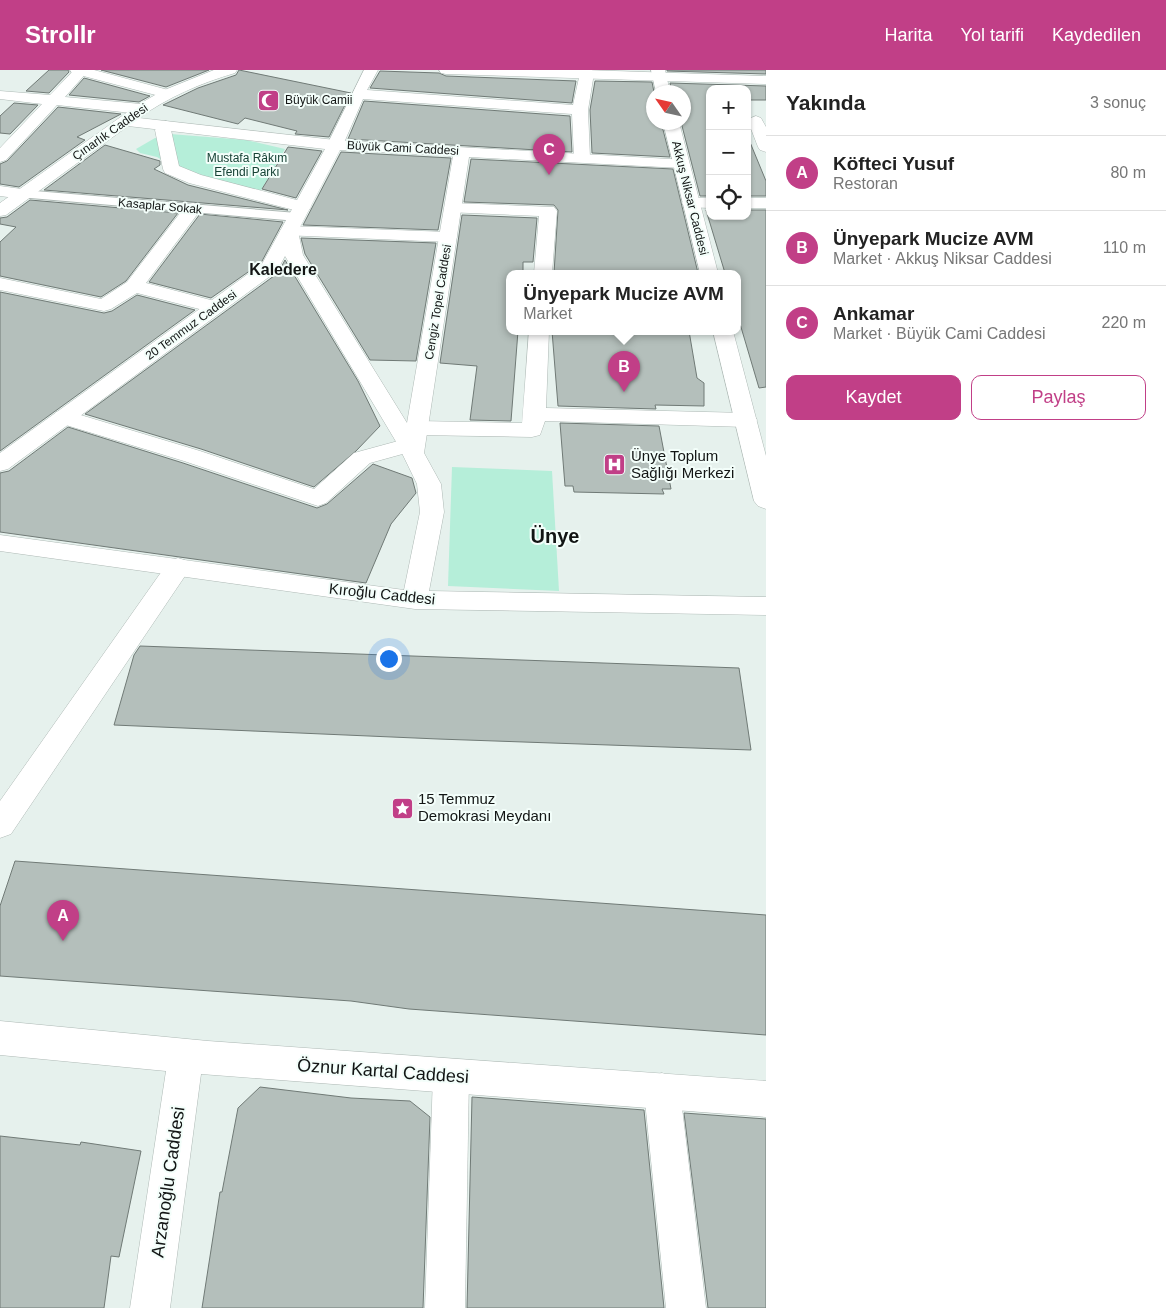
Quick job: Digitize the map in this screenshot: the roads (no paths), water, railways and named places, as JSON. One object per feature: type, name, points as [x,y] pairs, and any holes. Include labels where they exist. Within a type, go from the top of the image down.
[{"type":"street","points":[[0,157],[53,101],[79,70],[167,94]]},
{"type":"street","name":"Çınarlık Caddesi","points":[[0,211],[141,110],[167,94],[206,77],[230,70]]},
{"type":"street","name":"20 Temmuz Caddesi","points":[[0,464],[270,267],[335,146],[371,70]]},
{"type":"street","points":[[446,70],[658,73],[708,78],[766,80]]},
{"type":"street","points":[[582,158],[580,110],[587,73]]},
{"type":"street","points":[[358,94],[580,110]]},
{"type":"street","points":[[0,95],[141,110]]},
{"type":"street","points":[[756,121],[766,147]]},
{"type":"street","name":"Büyük Cami Caddesi","points":[[124,123],[335,146],[681,163]]},
{"type":"street","points":[[164,128],[171,169],[296,219],[448,237]]},
{"type":"street","name":"Akkuş Niksar Caddesi","points":[[673,130],[708,270]]},
{"type":"street","name":"Cengiz Topel Caddesi","points":[[413,442],[462,152]]},
{"type":"street","points":[[0,191],[23,194]]},
{"type":"street","points":[[691,203],[706,203]]},
{"type":"street","points":[[751,203],[766,203]]},
{"type":"street","points":[[0,284],[104,305],[134,286],[193,208]]},
{"type":"street","points":[[453,208],[548,210],[543,270]]},
{"type":"street","points":[[296,219],[294,255],[413,442],[428,484],[432,512],[415,600]]},
{"type":"street","points":[[134,286],[215,307]]},
{"type":"street","points":[[64,417],[192,456],[318,498],[362,458],[413,442],[532,430],[539,335]]},
{"type":"street","points":[[724,335],[766,501]]},
{"type":"street","points":[[534,414],[746,420]]},
{"type":"street","name":"Kıroğlu Caddesi","points":[[0,543],[415,600],[766,606]]},
{"type":"street","points":[[0,825],[178,567]]},
{"type":"street","name":"Öznur Kartal Caddesi","points":[[0,1038],[186,1056],[766,1098]]},
{"type":"street","name":"Arzanoğlu Caddesi","points":[[150,1308],[186,1056]]},
{"type":"street","points":[[445,1308],[451,1076]]},
{"type":"street","points":[[662,1091],[686,1308]]},
{"type":"lane","name":"Kasaplar Sokak","points":[[23,194],[193,208],[296,219]]},
{"type":"place","name":"Büyük Camii","points":[[269,100]]},
{"type":"place","name":"Ankamar","points":[[549,175]]},
{"type":"place","name":"Ünyepark Mucize AVM","points":[[624,392]]},
{"type":"place","name":"Ünye Toplum Sağlığı Merkezi","points":[[615,465]]},
{"type":"place","name":"15 Temmuz Demokrasi Meydanı","points":[[402,808]]},
{"type":"place","name":"Köfteci Yusuf","points":[[63,941]]},
{"type":"district","name":"Kaledere","points":[[283,269]]},
{"type":"district","name":"Ünye","points":[[555,536]]},
{"type":"park label","name":"Mustafa Râkım Efendi Parkı","points":[[247,165]]}]
